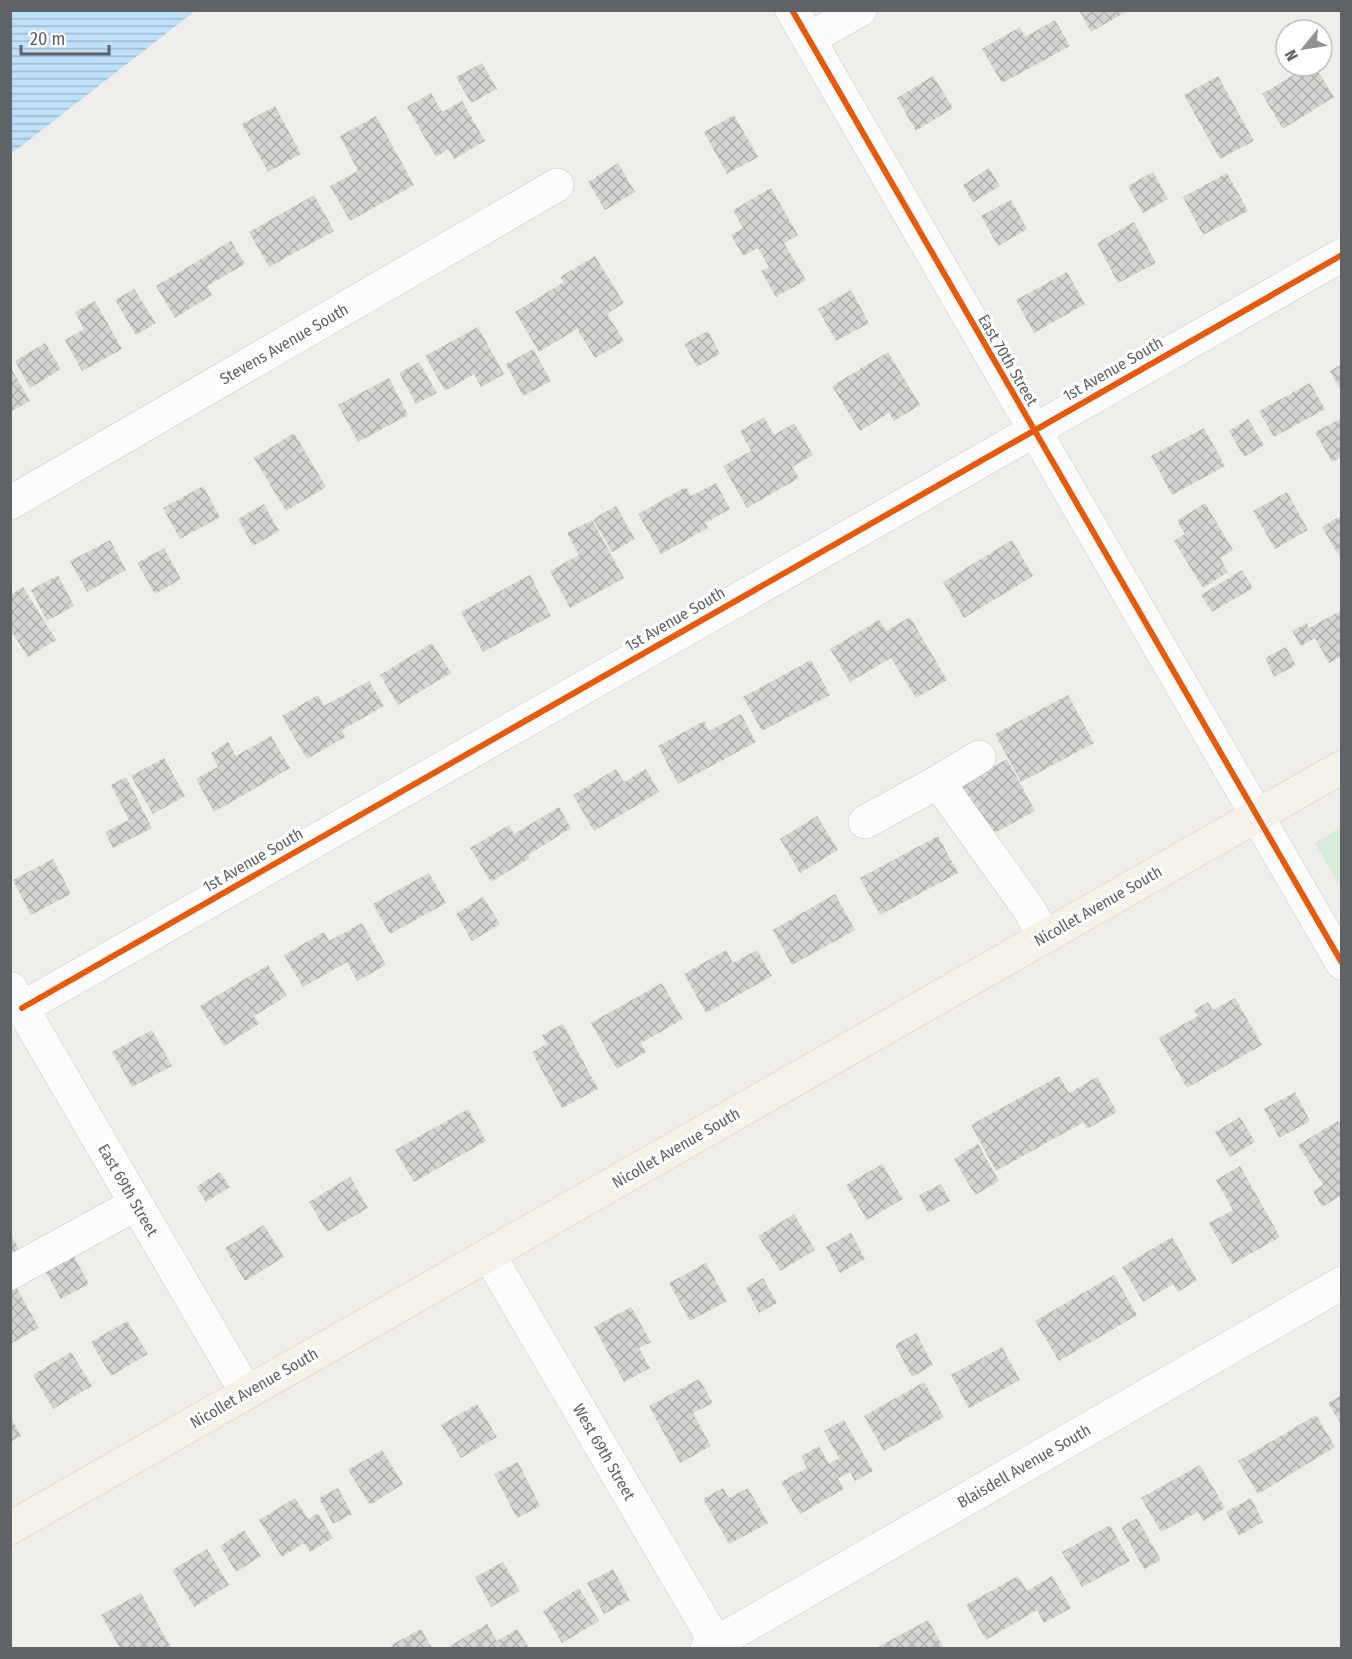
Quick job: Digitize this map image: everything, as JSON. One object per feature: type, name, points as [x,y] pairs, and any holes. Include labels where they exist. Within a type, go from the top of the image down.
[{"type":"main road","name":"Nicollet Avenue South","points":[[10,1528],[1341,767]]},
{"type":"street","name":"East 70th Street","points":[[792,10],[1341,963]]},
{"type":"street","points":[[809,39],[860,10]]},
{"type":"street","name":"Stevens Avenue South","points":[[10,502],[557,185]]},
{"type":"street","name":"1st Avenue South","points":[[16,998],[1033,430],[1341,255]]},
{"type":"street","points":[[865,822],[980,757]]},
{"type":"street","points":[[938,782],[1029,909],[1044,937]]},
{"type":"street","name":"East 69th Street","points":[[16,998],[246,1392]]},
{"type":"street","points":[[10,1273],[136,1204]]},
{"type":"street","name":"West 69th Street","points":[[489,1255],[714,1647]]},
{"type":"street","name":"Blaisdell Avenue South","points":[[714,1647],[1341,1283]]},
{"type":"green space","points":[[1341,827],[1341,888],[1315,843]]},
{"type":"water","points":[[11,10],[195,10],[195,11],[11,154]]},
{"type":"building","points":[[1079,10],[1129,10],[1091,32]]},
{"type":"building","points":[[1055,20],[1070,46],[1002,83],[982,49],[1020,27],[1025,37]]},
{"type":"building","points":[[482,63],[497,89],[471,103],[456,77]]},
{"type":"building","points":[[933,76],[953,108],[916,131],[897,98]]},
{"type":"building","points":[[1218,76],[1254,141],[1220,159],[1184,95]]},
{"type":"building","points":[[1288,78],[1322,78],[1334,97],[1283,129],[1262,94]]},
{"type":"building","points":[[431,93],[442,112],[462,101],[485,141],[454,159],[448,149],[436,157],[407,107]]},
{"type":"building","points":[[275,106],[301,154],[268,172],[242,124]]},
{"type":"building","points":[[734,115],[758,157],[727,174],[704,132]]},
{"type":"building","points":[[376,116],[414,185],[350,221],[330,186],[358,171],[340,136]]},
{"type":"building","points":[[618,163],[635,192],[605,210],[588,182]]},
{"type":"building","points":[[989,168],[1000,186],[973,202],[963,185]]},
{"type":"building","points":[[1153,172],[1168,199],[1143,213],[1128,186]]},
{"type":"building","points":[[1227,173],[1248,211],[1203,235],[1183,197]]},
{"type":"building","points":[[771,188],[798,235],[784,243],[806,280],[776,297],[761,271],[769,267],[758,248],[743,256],[731,235],[743,228],[733,210]]},
{"type":"building","points":[[314,195],[334,231],[269,267],[249,232]]},
{"type":"building","points":[[1011,200],[1027,229],[998,246],[981,216]]},
{"type":"building","points":[[1134,222],[1156,263],[1118,283],[1097,243]]},
{"type":"building","points":[[231,241],[245,264],[207,286],[212,295],[175,318],[156,286]]},
{"type":"building","points":[[595,256],[624,303],[607,314],[624,341],[595,358],[577,329],[539,352],[515,312],[564,282],[560,277]]},
{"type":"building","points":[[1067,272],[1085,304],[1034,333],[1016,300]]},
{"type":"building","points":[[134,289],[156,323],[136,335],[115,300]]},
{"type":"building","points":[[851,290],[869,323],[836,341],[818,309]]},
{"type":"building","points":[[95,301],[122,349],[82,371],[65,340],[84,329],[75,312]]},
{"type":"building","points":[[478,327],[504,374],[481,387],[474,374],[445,391],[425,356]]},
{"type":"building","points":[[708,331],[720,354],[697,367],[684,344]]},
{"type":"building","points":[[45,343],[61,369],[30,388],[15,361]]},
{"type":"building","points":[[533,349],[551,381],[523,396],[506,364]]},
{"type":"building","points":[[888,352],[920,405],[894,421],[889,413],[860,431],[832,386]]},
{"type":"building","points":[[419,362],[437,393],[416,404],[399,373]]},
{"type":"building","points":[[1342,364],[1342,392],[1330,371]]},
{"type":"building","points":[[12,370],[30,401],[10,412],[10,371]]},
{"type":"building","points":[[389,378],[408,415],[358,442],[338,405]]},
{"type":"building","points":[[1310,383],[1325,409],[1274,437],[1259,411]]},
{"type":"building","points":[[764,417],[774,435],[794,423],[813,455],[792,467],[799,478],[747,508],[723,466],[751,451],[740,431]]},
{"type":"building","points":[[1342,418],[1342,457],[1332,462],[1315,432]]},
{"type":"building","points":[[1248,419],[1264,445],[1244,457],[1229,431]]},
{"type":"building","points":[[1204,428],[1225,466],[1172,495],[1151,456]]},
{"type":"building","points":[[294,433],[326,487],[286,511],[254,458]]},
{"type":"building","points":[[716,483],[730,509],[705,523],[708,528],[661,554],[638,514],[686,487],[691,496]]},
{"type":"building","points":[[203,486],[220,517],[180,539],[163,508]]},
{"type":"building","points":[[1287,492],[1308,530],[1275,549],[1253,511]]},
{"type":"building","points":[[1205,503],[1233,550],[1220,558],[1228,572],[1203,588],[1174,541],[1185,534],[1177,521]]},
{"type":"building","points":[[264,504],[279,531],[253,546],[238,519]]},
{"type":"building","points":[[616,506],[635,539],[612,552],[593,519]]},
{"type":"building","points":[[1342,515],[1342,555],[1339,556],[1322,527]]},
{"type":"building","points":[[592,520],[624,578],[570,608],[550,571],[579,555],[567,533]]},
{"type":"building","points":[[110,540],[126,570],[87,592],[70,561]]},
{"type":"building","points":[[1012,540],[1033,576],[964,618],[943,582]]},
{"type":"building","points":[[164,548],[181,579],[155,594],[137,563]]},
{"type":"building","points":[[1242,570],[1253,588],[1212,612],[1201,595]]},
{"type":"building","points":[[58,575],[74,606],[47,621],[31,590]]},
{"type":"building","points":[[530,575],[551,616],[483,652],[461,612]]},
{"type":"building","points":[[23,587],[56,640],[28,657],[13,634],[10,635],[10,595]]},
{"type":"building","points":[[1342,610],[1342,656],[1329,663],[1315,638],[1301,646],[1292,631],[1307,623],[1309,628]]},
{"type":"building","points":[[910,617],[947,680],[916,698],[891,658],[850,682],[830,649],[879,620],[886,631]]},
{"type":"building","points":[[432,643],[451,673],[398,705],[380,675]]},
{"type":"building","points":[[1286,647],[1296,665],[1274,677],[1265,658]]},
{"type":"building","points":[[811,660],[830,695],[762,731],[743,697]]},
{"type":"building","points":[[369,681],[384,706],[342,730],[345,737],[307,759],[282,716],[318,695],[324,706]]},
{"type":"building","points":[[1068,695],[1094,743],[1021,782],[995,734]]},
{"type":"building","points":[[741,714],[756,742],[678,784],[658,746],[704,721],[709,731]]},
{"type":"building","points":[[271,736],[290,768],[214,812],[196,779],[218,767],[211,753],[228,742],[236,756]]},
{"type":"building","points":[[164,758],[185,796],[153,814],[131,776]]},
{"type":"building","points":[[1007,759],[1035,811],[984,839],[955,788]]},
{"type":"building","points":[[616,769],[624,782],[646,769],[659,792],[594,831],[573,795]]},
{"type":"building","points":[[126,777],[152,828],[113,848],[105,832],[129,820],[111,785]]},
{"type":"building","points":[[559,807],[571,828],[528,855],[530,858],[491,882],[470,848],[509,825],[514,834]]},
{"type":"building","points":[[817,816],[838,850],[800,873],[780,839]]},
{"type":"building","points":[[938,836],[958,873],[880,915],[860,878]]},
{"type":"building","points":[[53,859],[71,894],[31,915],[13,880]]},
{"type":"building","points":[[429,873],[446,903],[390,934],[373,904]]},
{"type":"building","points":[[835,894],[855,930],[792,965],[773,930]]},
{"type":"building","points":[[483,897],[500,924],[472,941],[456,914]]},
{"type":"building","points":[[362,923],[386,965],[357,981],[347,962],[303,987],[284,955],[324,932],[329,941]]},
{"type":"building","points":[[726,950],[733,963],[757,950],[772,976],[706,1013],[684,974]]},
{"type":"building","points":[[268,965],[287,996],[254,1016],[259,1024],[224,1046],[200,1006]]},
{"type":"building","points":[[662,983],[683,1019],[641,1043],[646,1052],[617,1069],[591,1023]]},
{"type":"building","points":[[1235,998],[1262,1045],[1187,1088],[1159,1038],[1198,1016],[1194,1010],[1208,1002],[1213,1010]]},
{"type":"building","points":[[563,1024],[598,1089],[562,1108],[532,1052],[547,1044],[542,1035]]},
{"type":"building","points":[[152,1030],[172,1066],[132,1087],[112,1052]]},
{"type":"building","points":[[1059,1076],[1069,1093],[1097,1077],[1117,1112],[1087,1129],[1084,1122],[996,1171],[971,1125]]},
{"type":"building","points":[[1295,1092],[1310,1121],[1279,1138],[1264,1109]]},
{"type":"building","points":[[468,1109],[486,1141],[414,1182],[395,1150]]},
{"type":"building","points":[[1240,1117],[1255,1142],[1230,1157],[1215,1132]]},
{"type":"building","points":[[1338,1121],[1342,1127],[1342,1195],[1322,1207],[1313,1191],[1323,1185],[1298,1145]]},
{"type":"building","points":[[978,1144],[999,1181],[975,1195],[954,1159]]},
{"type":"building","points":[[882,1164],[903,1199],[867,1220],[846,1185]]},
{"type":"building","points":[[1240,1166],[1280,1237],[1232,1264],[1209,1223],[1233,1210],[1216,1180]]},
{"type":"building","points":[[220,1172],[230,1187],[206,1202],[196,1187]]},
{"type":"building","points":[[350,1177],[368,1208],[327,1232],[309,1202]]},
{"type":"building","points":[[941,1184],[950,1201],[928,1213],[919,1195]]},
{"type":"building","points":[[794,1214],[815,1250],[780,1271],[758,1236]]},
{"type":"building","points":[[264,1225],[284,1257],[245,1281],[225,1248]]},
{"type":"building","points":[[10,1233],[22,1254],[10,1261]]},
{"type":"building","points":[[851,1233],[865,1259],[840,1273],[826,1247]]},
{"type":"building","points":[[1172,1237],[1197,1280],[1178,1292],[1173,1284],[1143,1302],[1122,1267]]},
{"type":"building","points":[[72,1253],[89,1284],[61,1299],[44,1269]]},
{"type":"building","points":[[706,1263],[727,1301],[690,1321],[669,1283]]},
{"type":"building","points":[[1114,1275],[1137,1315],[1059,1361],[1035,1321]]},
{"type":"building","points":[[763,1278],[777,1303],[759,1313],[746,1288]]},
{"type":"building","points":[[16,1287],[39,1328],[10,1344],[10,1290]]},
{"type":"building","points":[[631,1307],[651,1342],[639,1348],[650,1368],[624,1382],[594,1327]]},
{"type":"building","points":[[127,1321],[148,1354],[111,1376],[91,1342]]},
{"type":"building","points":[[916,1333],[933,1365],[912,1377],[895,1345]]},
{"type":"building","points":[[1002,1347],[1020,1380],[969,1408],[951,1375]]},
{"type":"building","points":[[71,1352],[92,1386],[53,1409],[33,1375]]},
{"type":"building","points":[[699,1379],[713,1403],[693,1413],[711,1446],[680,1463],[649,1406]]},
{"type":"building","points":[[924,1382],[944,1417],[884,1451],[864,1416]]},
{"type":"building","points":[[1342,1395],[1342,1426],[1328,1403]]},
{"type":"building","points":[[477,1404],[497,1437],[461,1458],[441,1425]]},
{"type":"building","points":[[1316,1415],[1335,1447],[1258,1494],[1238,1461]]},
{"type":"building","points":[[10,1416],[21,1436],[10,1442]]},
{"type":"building","points":[[844,1420],[873,1471],[855,1481],[850,1472],[838,1478],[844,1489],[800,1514],[781,1482],[807,1468],[801,1456],[819,1446],[829,1464],[839,1458],[824,1431]]},
{"type":"building","points":[[382,1450],[403,1484],[370,1505],[348,1470]]},
{"type":"building","points":[[518,1462],[540,1506],[517,1518],[494,1474]]},
{"type":"building","points":[[1200,1465],[1225,1508],[1203,1521],[1198,1512],[1161,1532],[1141,1498]]},
{"type":"building","points":[[338,1488],[352,1514],[333,1524],[319,1498]]},
{"type":"building","points":[[723,1488],[729,1498],[748,1488],[768,1523],[729,1544],[703,1499]]},
{"type":"building","points":[[295,1498],[308,1519],[318,1513],[333,1538],[310,1552],[304,1543],[282,1557],[259,1520]]},
{"type":"building","points":[[1251,1498],[1263,1522],[1239,1536],[1226,1512]]},
{"type":"building","points":[[1137,1518],[1161,1560],[1144,1569],[1121,1527]]},
{"type":"building","points":[[1110,1525],[1130,1561],[1082,1587],[1062,1552]]},
{"type":"building","points":[[244,1530],[261,1556],[236,1572],[220,1546]]},
{"type":"building","points":[[207,1549],[229,1585],[194,1607],[172,1570]]},
{"type":"building","points":[[503,1562],[520,1591],[491,1607],[475,1577]]},
{"type":"building","points":[[613,1569],[630,1600],[604,1614],[587,1583]]},
{"type":"building","points":[[1018,1576],[1027,1591],[1052,1576],[1071,1608],[1044,1623],[1037,1610],[986,1640],[966,1605]]},
{"type":"building","points":[[579,1588],[599,1621],[562,1643],[543,1611]]},
{"type":"building","points":[[141,1593],[171,1648],[120,1648],[101,1615]]},
{"type":"building","points":[[928,1620],[944,1648],[876,1648]]},
{"type":"building","points":[[487,1624],[497,1641],[517,1629],[529,1648],[446,1648]]},
{"type":"building","points":[[421,1629],[432,1648],[392,1648],[391,1645]]},
{"type":"cycle path","points":[[792,10],[1342,963]]},
{"type":"cycle path","points":[[22,1008],[1342,255]]}]
